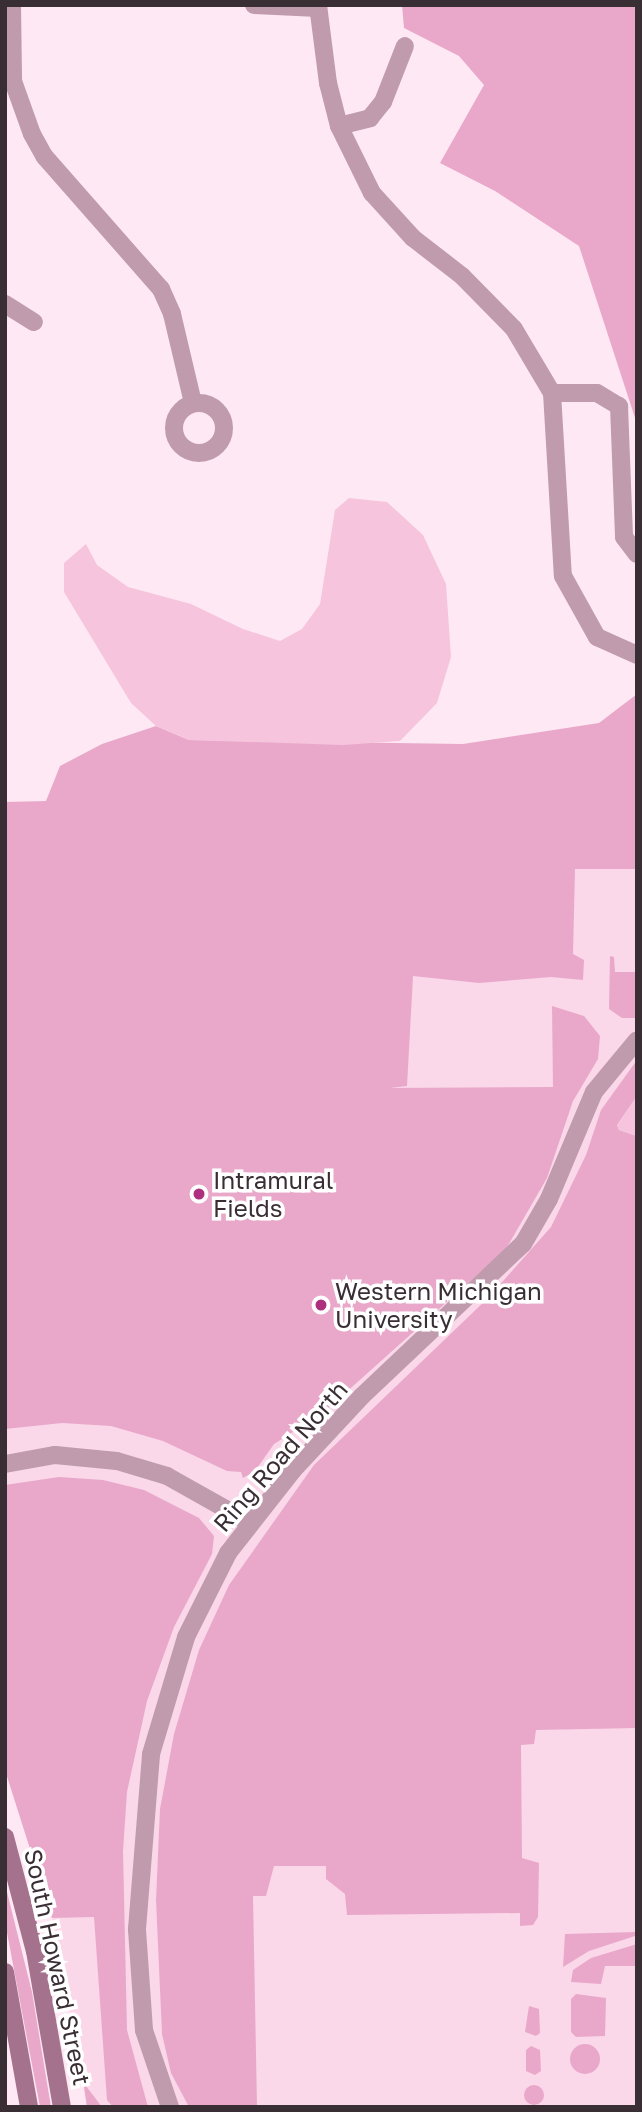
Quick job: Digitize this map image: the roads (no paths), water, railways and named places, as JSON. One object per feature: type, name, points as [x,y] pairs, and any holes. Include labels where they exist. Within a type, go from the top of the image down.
[{"type":"street","points":[[12,5],[13,81],[32,134],[45,156],[161,289],[172,314],[193,403]]},
{"type":"street","points":[[254,5],[318,7],[328,83],[339,126],[372,193],[413,239],[462,276],[514,329],[552,393],[563,576],[597,637],[637,655]]},
{"type":"street","points":[[339,126],[370,118],[383,102],[405,46]]},
{"type":"street","points":[[5,304],[34,322]]},
{"type":"street","points":[[552,393],[597,393],[619,406],[624,537],[637,554]]},
{"type":"street","name":"Ring Road North","points":[[170,2107],[144,2030],[136,1929],[145,1793],[163,1706],[186,1637],[211,1584],[249,1522],[362,1396],[523,1244],[549,1199],[594,1092],[637,1040]]},
{"type":"street","points":[[5,1464],[55,1455],[117,1461],[166,1476],[249,1522]]},
{"type":"street","name":"South Howard Street","points":[[5,1837],[35,1951],[62,2107]]},
{"type":"street","points":[[5,1972],[29,2107]]},
{"type":"place","name":"Intramural Fields","points":[[199,1194]]},
{"type":"place","name":"Western Michigan University","points":[[321,1305]]}]
